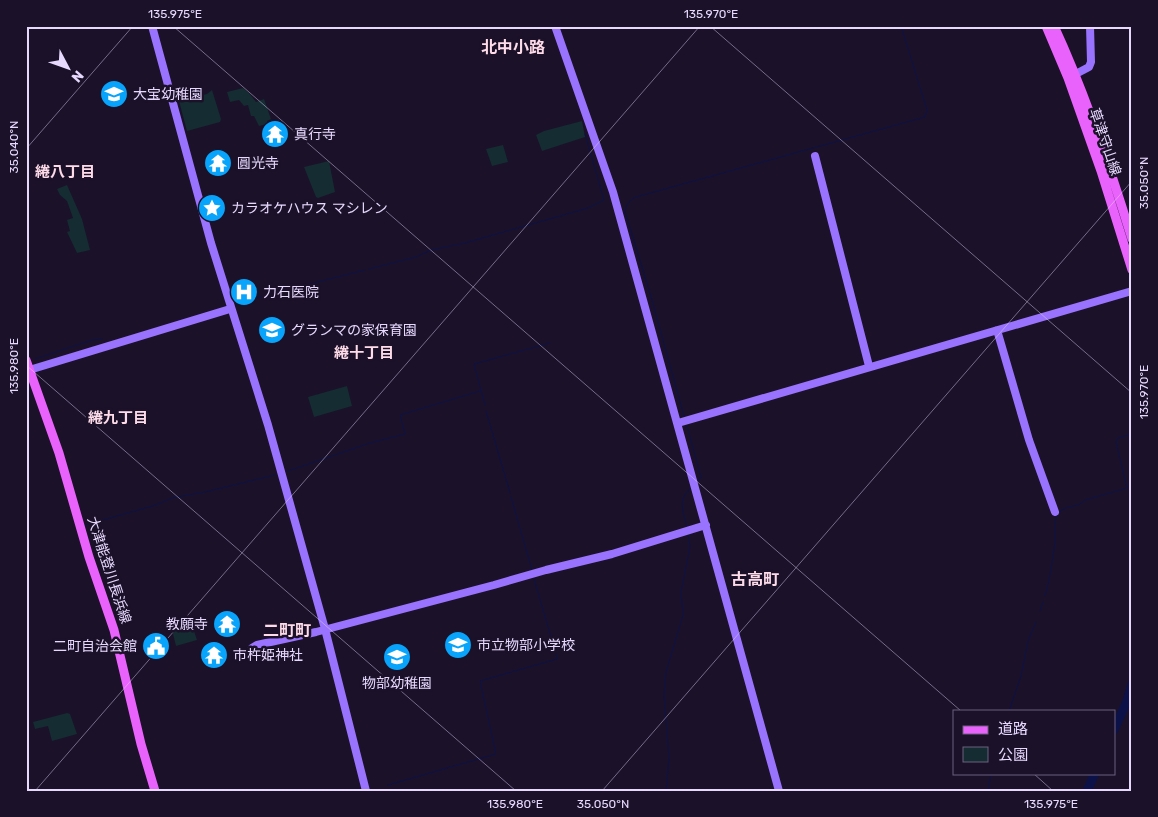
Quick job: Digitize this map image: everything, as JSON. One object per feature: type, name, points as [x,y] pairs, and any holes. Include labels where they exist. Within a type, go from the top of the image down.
[{"type":"main road","name":"草津守山線","points":[[1046,26],[1072,76],[1132,270]]},
{"type":"main road","name":"草津守山線","points":[[1054,26],[1072,76],[1111,171],[1132,239]]},
{"type":"main road","name":"大津能登川長浜線","points":[[26,360],[28,370],[60,453],[79,526],[114,630],[155,791]]},
{"type":"street","points":[[152,26],[230,309],[268,425],[325,629],[366,791]]},
{"type":"street","points":[[555,26],[613,192],[779,791]]},
{"type":"street","points":[[1072,76],[1089,67],[1091,62],[1090,26]]},
{"type":"street","points":[[814,156],[869,366]]},
{"type":"street","points":[[678,423],[1132,291]]},
{"type":"street","points":[[28,370],[230,309]]},
{"type":"street","points":[[997,330],[1029,440],[1055,512]]},
{"type":"street","points":[[252,648],[271,641],[325,629],[612,554],[706,525]]},
{"type":"green space","points":[[243,88],[256,102],[264,99],[271,119],[267,121],[268,124],[259,126],[254,116],[251,116],[248,105],[244,106],[239,100],[230,102],[227,92]]},
{"type":"green space","points":[[212,90],[221,119],[220,122],[187,131],[179,101],[207,94]]},
{"type":"green space","points":[[582,121],[585,137],[542,151],[536,135]]},
{"type":"green space","points":[[503,145],[508,162],[492,166],[486,149]]},
{"type":"green space","points":[[329,161],[335,192],[318,198],[304,167]]},
{"type":"green space","points":[[67,185],[82,219],[90,250],[77,253],[67,232],[70,231],[67,220],[73,218],[67,201],[60,195],[57,189]]},
{"type":"green space","points":[[347,386],[352,406],[314,417],[308,397]]},
{"type":"green space","points":[[192,625],[197,640],[176,646],[172,630]]},
{"type":"green space","points":[[67,713],[70,714],[77,734],[52,741],[48,726],[35,729],[33,722]]},
{"type":"waterway","points":[[684,416],[625,211],[628,204],[636,197],[925,117],[927,110],[901,26]]},
{"type":"waterway","points":[[369,269],[416,257],[431,250],[465,243],[588,208],[604,200],[585,134]]},
{"type":"waterway","points":[[278,292],[365,270]]},
{"type":"waterway","points":[[236,305],[272,293]]},
{"type":"waterway","points":[[35,359],[92,340],[102,339]]},
{"type":"waterway","points":[[485,405],[474,364],[550,343]]},
{"type":"waterway","points":[[288,471],[370,443],[405,434],[400,415],[480,391]]},
{"type":"waterway","points":[[486,411],[510,493]]},
{"type":"waterway","points":[[687,426],[701,477],[698,482]]},
{"type":"waterway","points":[[1045,596],[1055,541],[1056,517],[1064,509],[1079,505],[1085,500],[1127,488],[1116,442],[1118,438],[1132,434]]},
{"type":"waterway","points":[[85,525],[156,505],[172,498],[275,475]]},
{"type":"waterway","points":[[687,527],[682,506],[684,497],[691,488]]},
{"type":"waterway","points":[[511,497],[532,570]]},
{"type":"waterway","points":[[666,791],[669,758],[664,695],[666,672],[683,615],[681,592],[690,547],[688,534]]},
{"type":"waterway","points":[[534,579],[555,651]]},
{"type":"waterway","points":[[1040,611],[1043,602]]},
{"type":"waterway","points":[[1009,710],[1021,676],[1028,641],[1036,622]]},
{"type":"waterway","points":[[388,785],[496,754],[480,681],[557,659],[556,654]]},
{"type":"waterway","points":[[1116,726],[1132,684]]},
{"type":"waterway","points":[[988,791],[991,774]]},
{"type":"waterway","points":[[1087,791],[1095,774]]},
{"type":"place","name":"大宝幼稚園","points":[[114,94]]},
{"type":"place","name":"真行寺","points":[[275,134]]},
{"type":"place","name":"圓光寺","points":[[218,163]]},
{"type":"place","name":"カラオケハウス マシレン","points":[[212,208]]},
{"type":"place","name":"力石医院","points":[[244,292]]},
{"type":"place","name":"グランマの家保育園","points":[[272,330]]},
{"type":"place","name":"教願寺","points":[[227,624]]},
{"type":"place","name":"市立物部小学校","points":[[458,645]]},
{"type":"place","name":"二町自治会館","points":[[156,646]]},
{"type":"place","name":"市杵姫神社","points":[[214,655]]},
{"type":"place","name":"物部幼稚園","points":[[397,657]]},
{"type":"district","name":"北中小路","points":[[513,47]]},
{"type":"district","name":"綣八丁目","points":[[65,172]]},
{"type":"district","name":"綣十丁目","points":[[364,353]]},
{"type":"district","name":"綣九丁目","points":[[118,418]]},
{"type":"district","name":"古高町","points":[[755,579]]},
{"type":"district","name":"二町町","points":[[287,630]]}]
